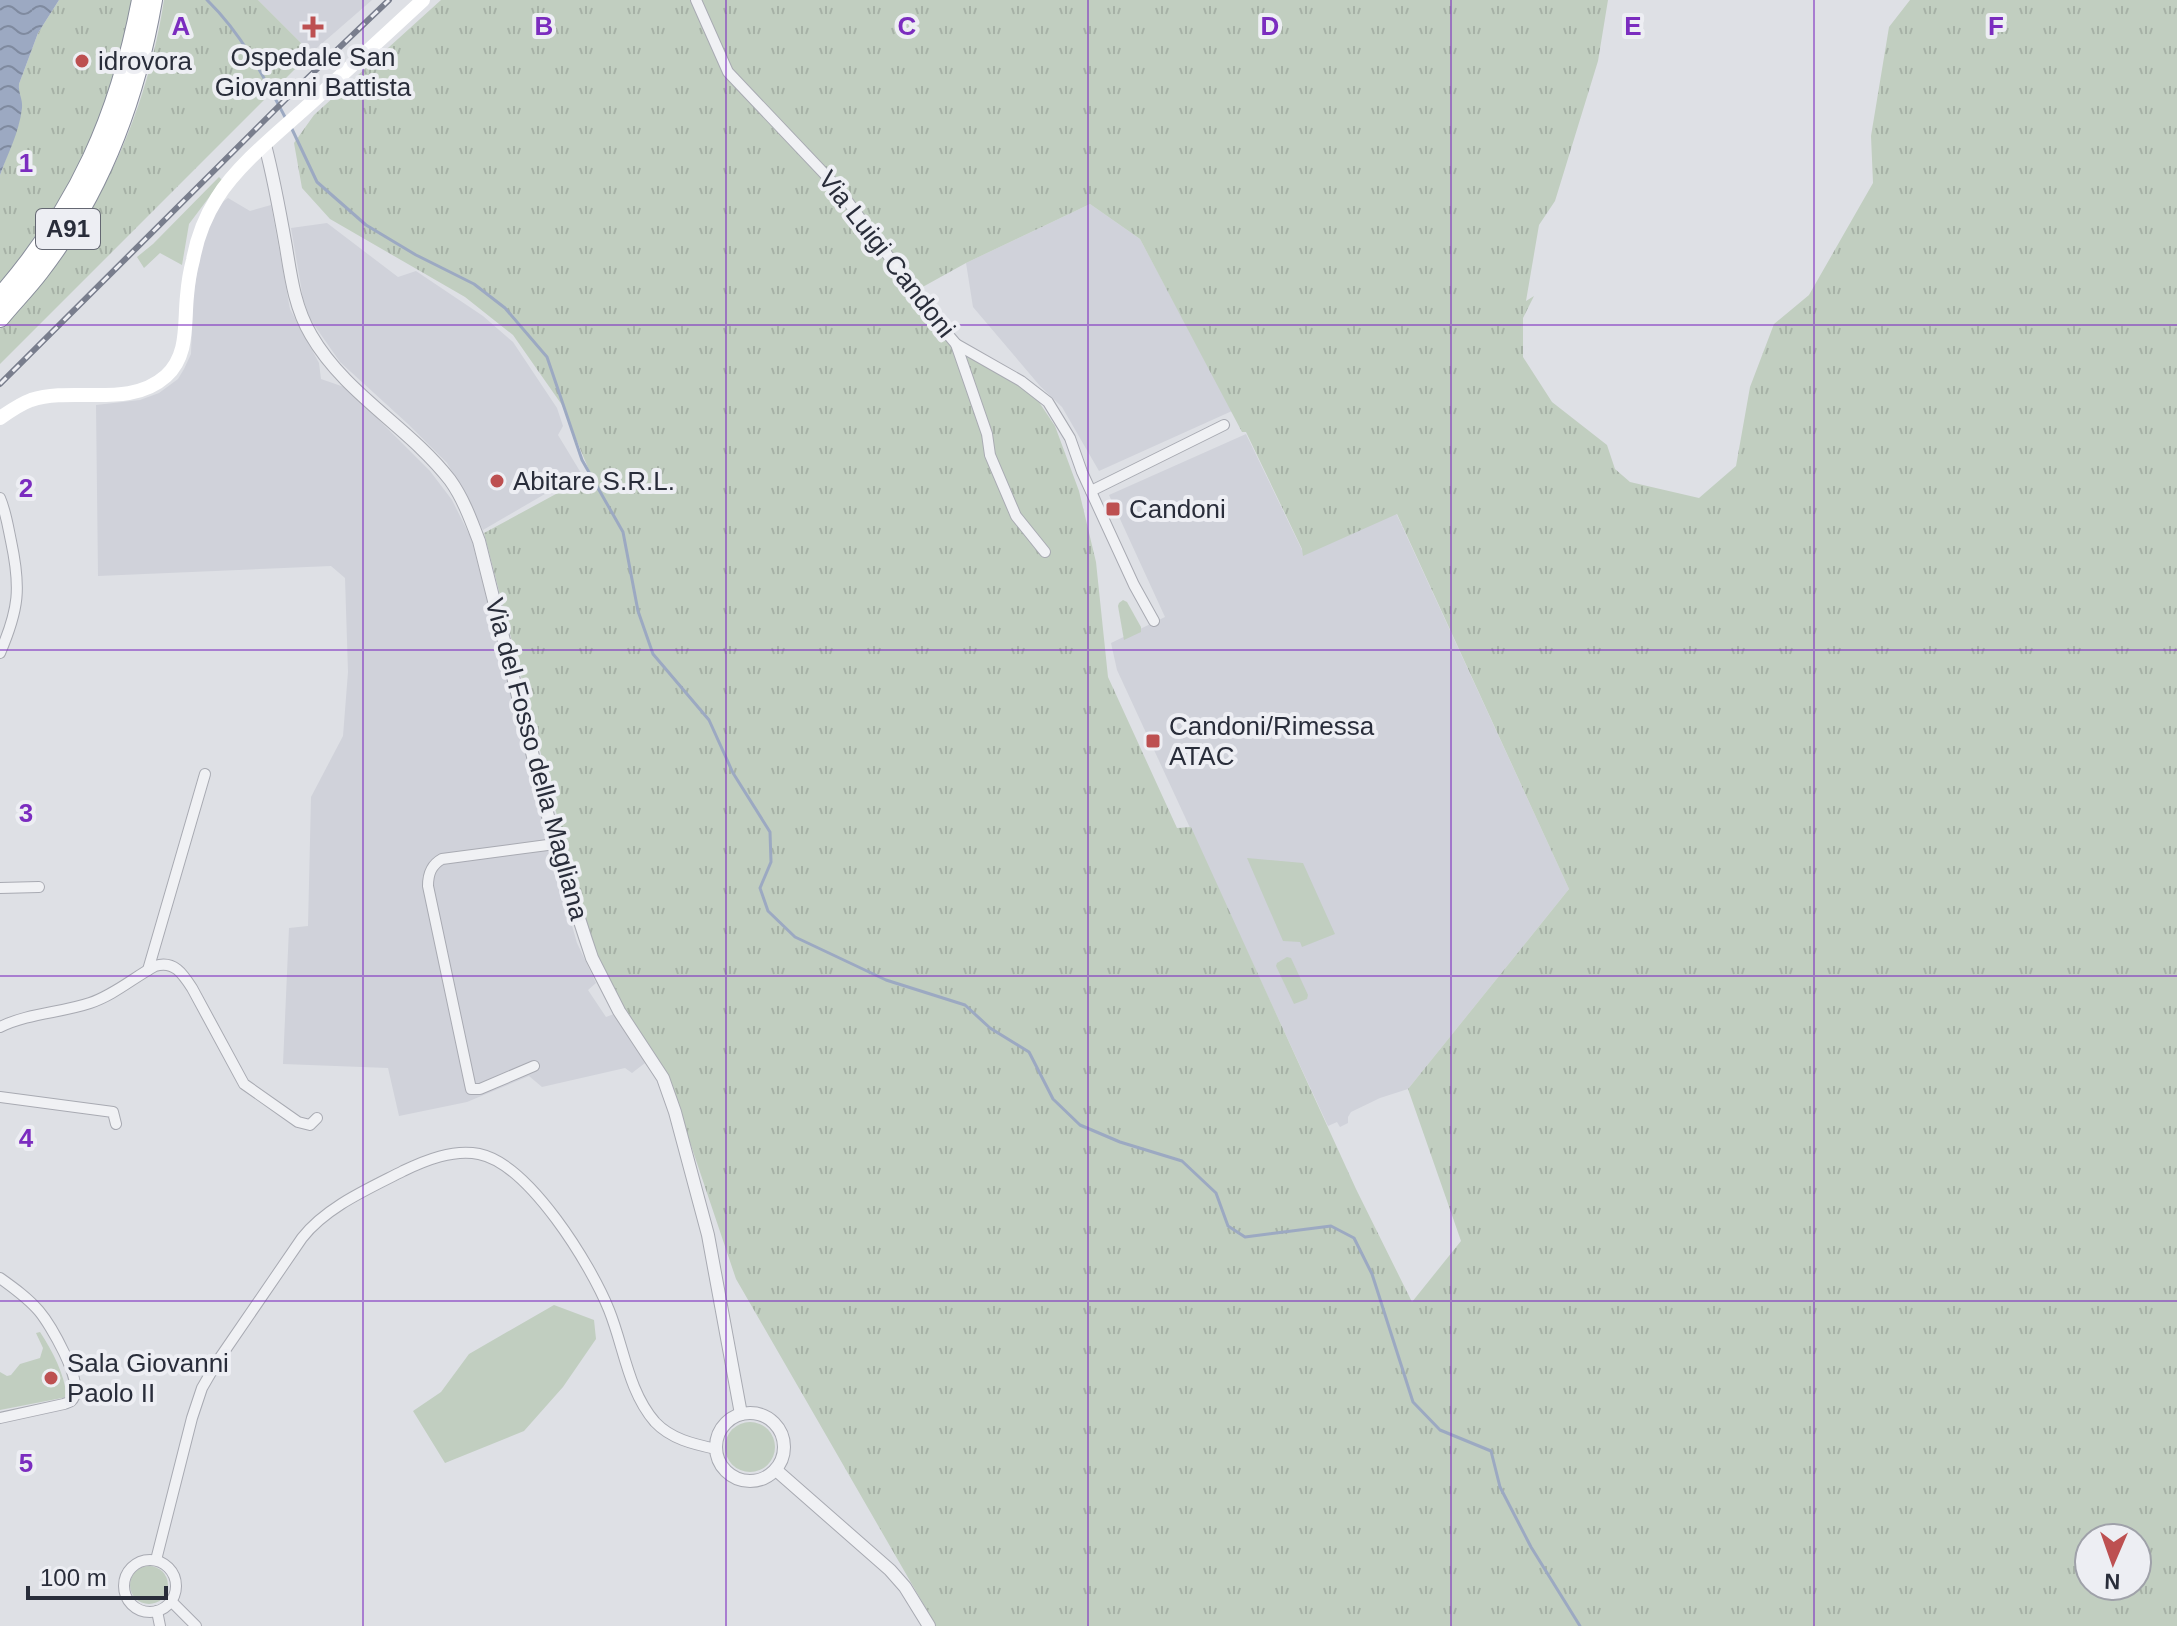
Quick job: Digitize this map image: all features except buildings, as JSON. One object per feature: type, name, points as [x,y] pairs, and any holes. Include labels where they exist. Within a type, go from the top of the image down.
[{"type":"highway","name":"A91","points":[[0,318],[40,272],[100,173],[141,0]]},
{"type":"highway","name":"A91","points":[[0,297],[51,233],[113,127],[140,67],[153,0]]},
{"type":"main road","points":[[0,418],[15,407],[40,398],[139,391],[169,373],[180,357],[184,343],[190,277],[202,226],[218,196],[270,140],[423,0]]},
{"type":"street","name":"Via Luigi Candoni","points":[[696,0],[728,72],[837,187],[956,344],[1021,381],[1048,402],[1070,438],[1134,585],[1154,621]]},
{"type":"street","name":"Via del Fosso della Magliana","points":[[270,140],[272,169],[295,300],[312,337],[341,375],[436,463],[452,483],[468,512],[479,541],[555,844],[592,958],[619,1011],[663,1078],[675,1112],[705,1220],[741,1414]]},
{"type":"street","points":[[956,344],[987,434],[990,455],[1016,516],[1045,552]]},
{"type":"street","points":[[1091,491],[1224,425]]},
{"type":"street","points":[[0,498],[16,562],[18,587],[16,604],[0,653]]},
{"type":"street","points":[[148,970],[205,774]]},
{"type":"street","points":[[534,1066],[480,1089],[471,1089],[428,880],[434,864],[442,859],[555,844]]},
{"type":"street","points":[[0,888],[39,887]]},
{"type":"street","points":[[0,1027],[27,1016],[91,1003],[148,970],[167,964],[183,974],[244,1084],[298,1122],[310,1125],[317,1118]]},
{"type":"street","points":[[0,1097],[113,1112],[116,1124]]},
{"type":"street","points":[[156,1560],[202,1388],[302,1238],[317,1222],[340,1206],[412,1167],[447,1155],[476,1153],[491,1158],[508,1168],[538,1197],[576,1249],[603,1296],[644,1408],[667,1433],[716,1449]]},
{"type":"street","points":[[0,1278],[24,1296],[47,1321],[69,1366],[76,1391],[68,1403],[0,1418]]},
{"type":"street","points":[[741,1414],[763,1415],[771,1420],[782,1436],[784,1448],[776,1470],[754,1481],[732,1477],[724,1469],[716,1449],[721,1427],[741,1414]]},
{"type":"street","points":[[776,1470],[890,1570],[905,1587],[929,1626]]},
{"type":"street","points":[[148,1559],[156,1560],[171,1569],[177,1583],[171,1601],[157,1611],[148,1612],[126,1599],[123,1581],[132,1566],[148,1559]]},
{"type":"street","points":[[171,1601],[196,1626]]},
{"type":"street","points":[[157,1611],[160,1626]]},
{"type":"shaded area","name":"Ospedale San Giovanni Battista","points":[[258,0],[372,0],[311,53]]},
{"type":"shaded area","points":[[228,198],[250,211],[271,205],[290,309],[319,363],[321,379],[347,388],[430,471],[452,500],[471,538],[554,863],[577,943],[596,983],[588,990],[606,1017],[614,1014],[645,1063],[632,1073],[625,1068],[542,1087],[529,1076],[467,1102],[399,1116],[388,1068],[283,1064],[289,928],[308,926],[311,797],[343,736],[348,672],[345,578],[331,566],[98,576],[96,405],[140,400],[159,393],[178,379],[191,354],[193,298],[202,241],[216,211]]},
{"type":"shaded area","points":[[1090,204],[1140,239],[1232,411],[1099,471],[1062,407],[1040,386],[973,307],[966,263]]},
{"type":"shaded area","points":[[327,223],[398,277],[416,271],[483,316],[513,342],[557,408],[563,426],[558,435],[581,473],[483,530],[447,463],[340,362],[310,319],[303,298],[291,228]]},
{"type":"shaded area","points":[[1246,434],[1302,550],[1396,513],[1569,889],[1408,1089],[1351,1112],[1348,1123],[1340,1127],[1337,1122],[1328,1126],[1117,670],[1111,643],[1165,617],[1109,495]]},
{"type":"green space","points":[[59,0],[133,0],[113,82],[85,155],[38,236],[0,283],[0,175],[19,123],[19,84],[38,33]]},
{"type":"green space","points":[[164,0],[258,0],[311,53],[0,364],[0,329],[71,239],[117,159],[146,81]]},
{"type":"green space","points":[[441,0],[1608,0],[1598,61],[1555,201],[1539,225],[1526,301],[1534,296],[1523,318],[1523,357],[1552,402],[1607,445],[1615,469],[1630,482],[1699,498],[1736,466],[1750,387],[1774,324],[1809,295],[1873,183],[1871,136],[1889,27],[1910,0],[2177,0],[2177,1626],[936,1626],[736,1279],[673,1092],[600,968],[586,928],[484,533],[591,475],[562,405],[513,335],[465,297],[330,219],[302,188],[294,143],[314,115]],"holes":[[[1090,204],[1140,239],[1242,432],[1246,432],[1303,556],[1397,514],[1569,889],[1408,1089],[1461,1241],[1412,1302],[1356,1189],[1191,827],[1177,828],[1108,677],[1096,562],[1079,491],[1055,426],[1037,399],[937,328],[919,289]]]},
{"type":"green space","points":[[219,177],[222,180],[189,224],[182,265],[160,253],[144,268],[137,257]]},
{"type":"green space","points":[[1123,600],[1141,627],[1141,632],[1124,640],[1118,606]]},
{"type":"green space","points":[[1247,858],[1303,863],[1335,934],[1302,947],[1300,942],[1283,941]]},
{"type":"green space","points":[[1287,957],[1291,958],[1308,995],[1307,999],[1294,1004],[1276,966]]},
{"type":"green space","points":[[554,1305],[594,1320],[596,1339],[563,1387],[524,1431],[445,1463],[413,1411],[441,1392],[469,1354]]},
{"type":"green space","points":[[40,1332],[57,1363],[67,1397],[0,1410],[0,1372],[11,1375],[20,1364],[40,1358],[43,1348],[36,1333]]},
{"type":"green space","points":[[750,1422],[768,1429],[775,1447],[768,1465],[750,1472],[732,1465],[725,1447],[732,1429]]},
{"type":"green space","points":[[149,1566],[162,1572],[168,1585],[162,1598],[149,1604],[136,1598],[130,1585],[136,1572]]},
{"type":"water","points":[[0,0],[59,0],[38,33],[19,84],[21,117],[0,175]]},
{"type":"waterway","points":[[207,0],[241,40],[285,117]]},
{"type":"waterway","points":[[291,127],[317,182],[366,225],[474,284],[505,308],[547,357],[582,460],[623,532],[638,611],[653,654],[709,720],[733,773],[770,832],[771,862],[760,888],[768,911],[795,937],[886,980],[965,1005],[990,1028],[1029,1052],[1053,1099],[1080,1125],[1120,1142],[1182,1161],[1216,1193],[1228,1226],[1245,1237],[1331,1226],[1354,1238],[1372,1274],[1413,1402],[1440,1430],[1491,1451],[1500,1487],[1531,1547],[1580,1626]]},
{"type":"railway","points":[[0,384],[389,0]]},
{"type":"place","name":"Ospedale San Giovanni Battista","points":[[313,27]]},
{"type":"place","name":"idrovora","points":[[82,61]]},
{"type":"place","name":"Abitare S.R.L.","points":[[497,481]]},
{"type":"place","name":"Candoni","points":[[1113,509]]},
{"type":"place","name":"Candoni/Rimessa ATAC","points":[[1153,741]]},
{"type":"place","name":"Sala Giovanni Paolo II","points":[[51,1378]]}]
